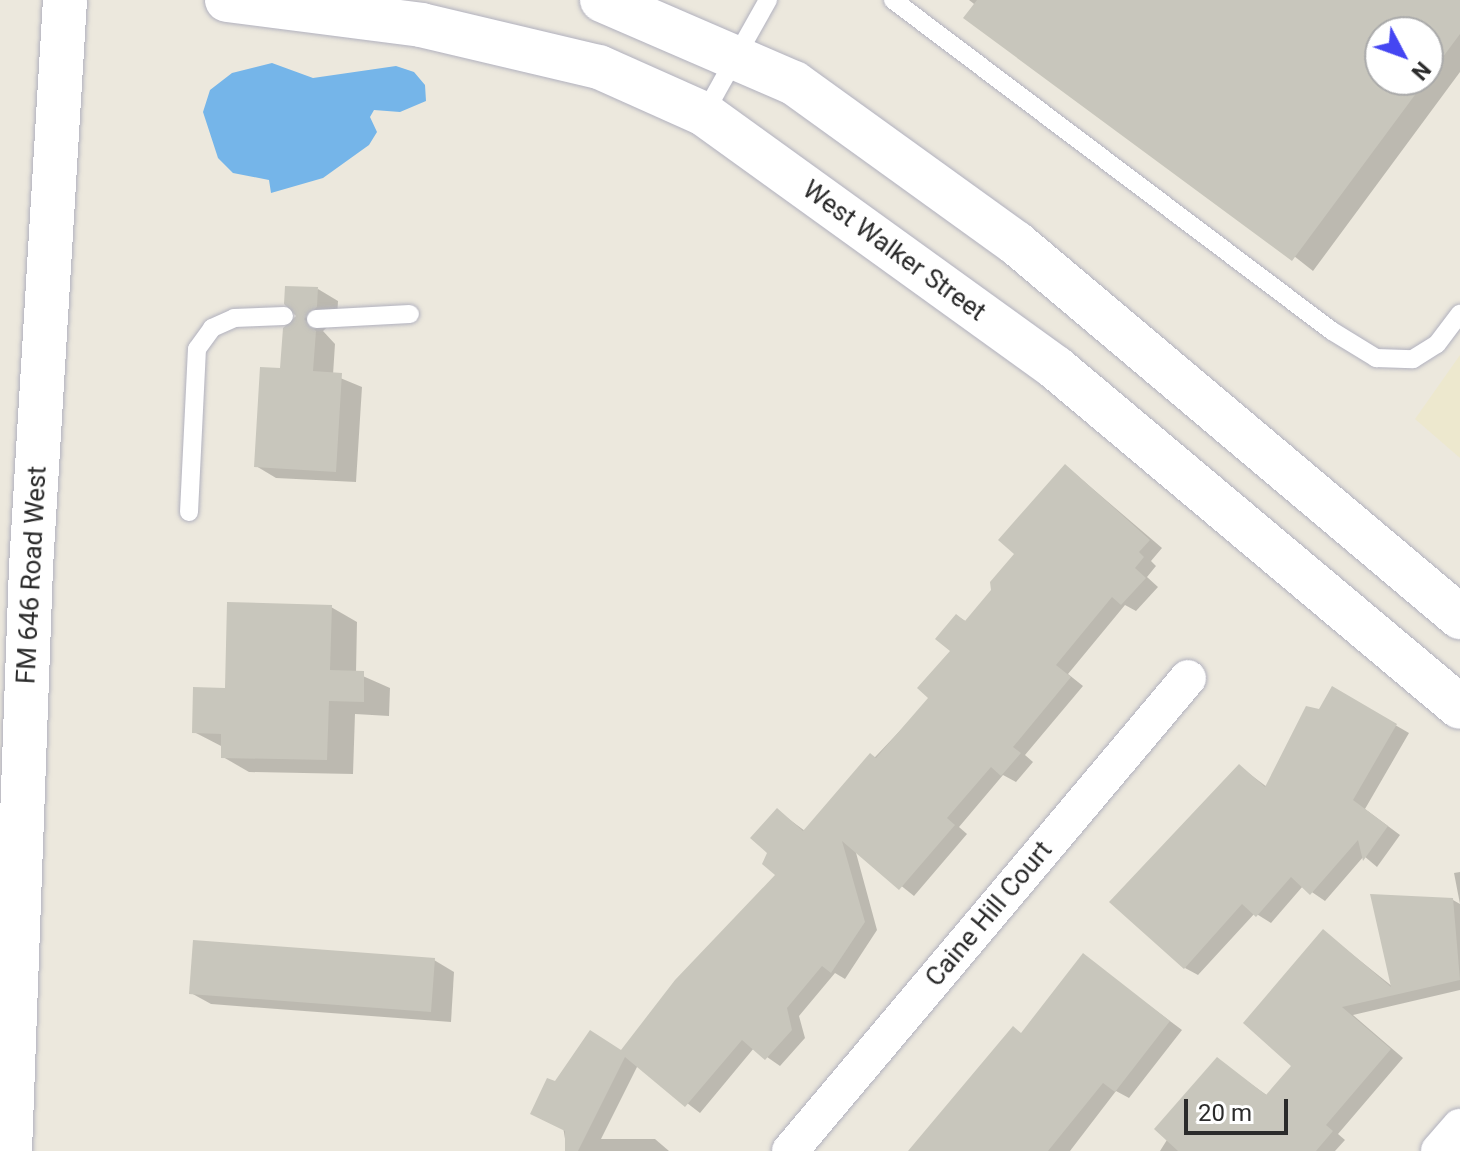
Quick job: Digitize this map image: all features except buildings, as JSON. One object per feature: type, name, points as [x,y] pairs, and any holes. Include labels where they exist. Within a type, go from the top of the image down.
[{"type":"street","name":"FM 646 Road West","points":[[10,1151],[31,567],[65,0]]},
{"type":"street","name":"West Walker Street","points":[[227,0],[421,25],[584,63],[704,114],[1056,368],[1460,707]]},
{"type":"street","points":[[602,0],[794,83],[1016,243],[1460,617]]},
{"type":"street","name":"Caine Hill Court","points":[[790,1151],[1188,678]]},
{"type":"street","points":[[1439,1151],[1460,1127]]},
{"type":"lane","points":[[704,114],[768,0]]},
{"type":"lane","points":[[893,0],[1332,331],[1376,358],[1413,359],[1437,344],[1460,314]]},
{"type":"lane","points":[[316,319],[410,314]]},
{"type":"lane","points":[[189,512],[197,349],[212,328],[234,318],[284,316]]},
{"type":"shaded area","points":[[1460,355],[1460,458],[1415,419]]},
{"type":"water","points":[[272,63],[313,78],[396,66],[414,72],[425,85],[426,101],[400,112],[374,110],[370,117],[377,132],[369,145],[323,178],[271,193],[269,180],[233,173],[218,158],[203,112],[210,90],[232,73]]}]
